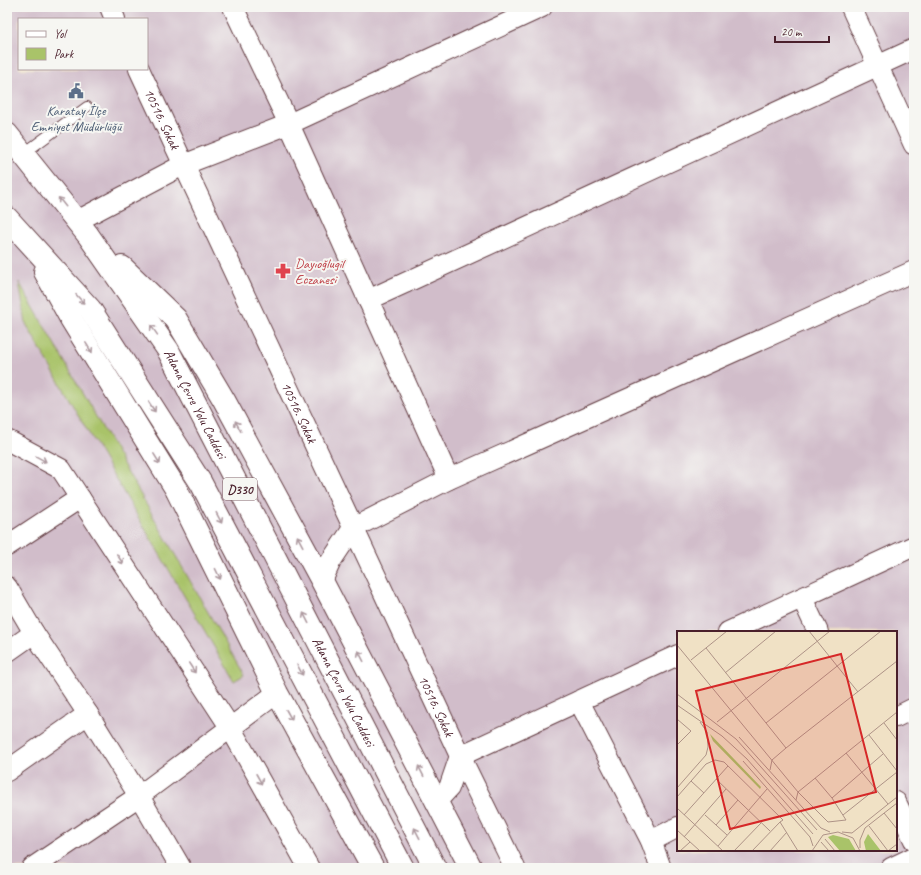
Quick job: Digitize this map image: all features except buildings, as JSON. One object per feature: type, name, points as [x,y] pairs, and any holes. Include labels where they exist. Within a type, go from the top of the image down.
[{"type":"highway","name":"Adana Çevre Yolu Caddesi","points":[[7,134],[83,228],[168,350],[435,868]]},
{"type":"highway","name":"Adana Çevre Yolu Caddesi","points":[[7,218],[90,309],[201,483],[403,868]]},
{"type":"highway","points":[[83,228],[176,319],[224,400],[322,581],[471,868]]},
{"type":"highway","points":[[28,241],[71,319],[176,489],[277,693],[373,868]]},
{"type":"street","points":[[110,7],[115,18]]},
{"type":"street","points":[[233,7],[288,124],[449,479]]},
{"type":"street","points":[[83,228],[183,165],[288,124],[542,7]]},
{"type":"street","points":[[851,7],[914,145]]},
{"type":"street","points":[[368,300],[914,49]]},
{"type":"street","name":"10516. Sokak","points":[[138,70],[460,756],[515,868]]},
{"type":"street","points":[[322,581],[331,562],[353,528],[449,479],[914,271]]},
{"type":"street","points":[[7,441],[61,469],[230,727],[309,868]]},
{"type":"street","points":[[7,546],[80,498]]},
{"type":"street","points":[[730,631],[914,546]]},
{"type":"street","points":[[7,587],[34,633],[88,714],[181,868]]},
{"type":"street","points":[[802,598],[818,631]]},
{"type":"street","points":[[7,652],[34,633]]},
{"type":"street","points":[[436,802],[449,788],[460,756],[677,655]]},
{"type":"street","points":[[32,868],[138,796],[277,693]]},
{"type":"street","points":[[579,701],[651,841],[661,868]]},
{"type":"street","points":[[897,716],[914,708]]},
{"type":"street","points":[[7,771],[88,714]]},
{"type":"street","points":[[897,804],[914,840]]},
{"type":"street","points":[[651,841],[677,828]]},
{"type":"street","points":[[891,868],[914,857]]},
{"type":"lane","points":[[23,154],[87,107]]},
{"type":"shaded area","points":[[7,7],[914,7],[914,868],[7,868]]},
{"type":"green space","points":[[19,282],[244,675],[234,681],[26,324]]},
{"type":"place","name":"Karatay İlçe Emniyet Müdürlüğü","points":[[76,91]]},
{"type":"place","name":"Dayıoğlugil Eczanesi","points":[[283,271]]}]
